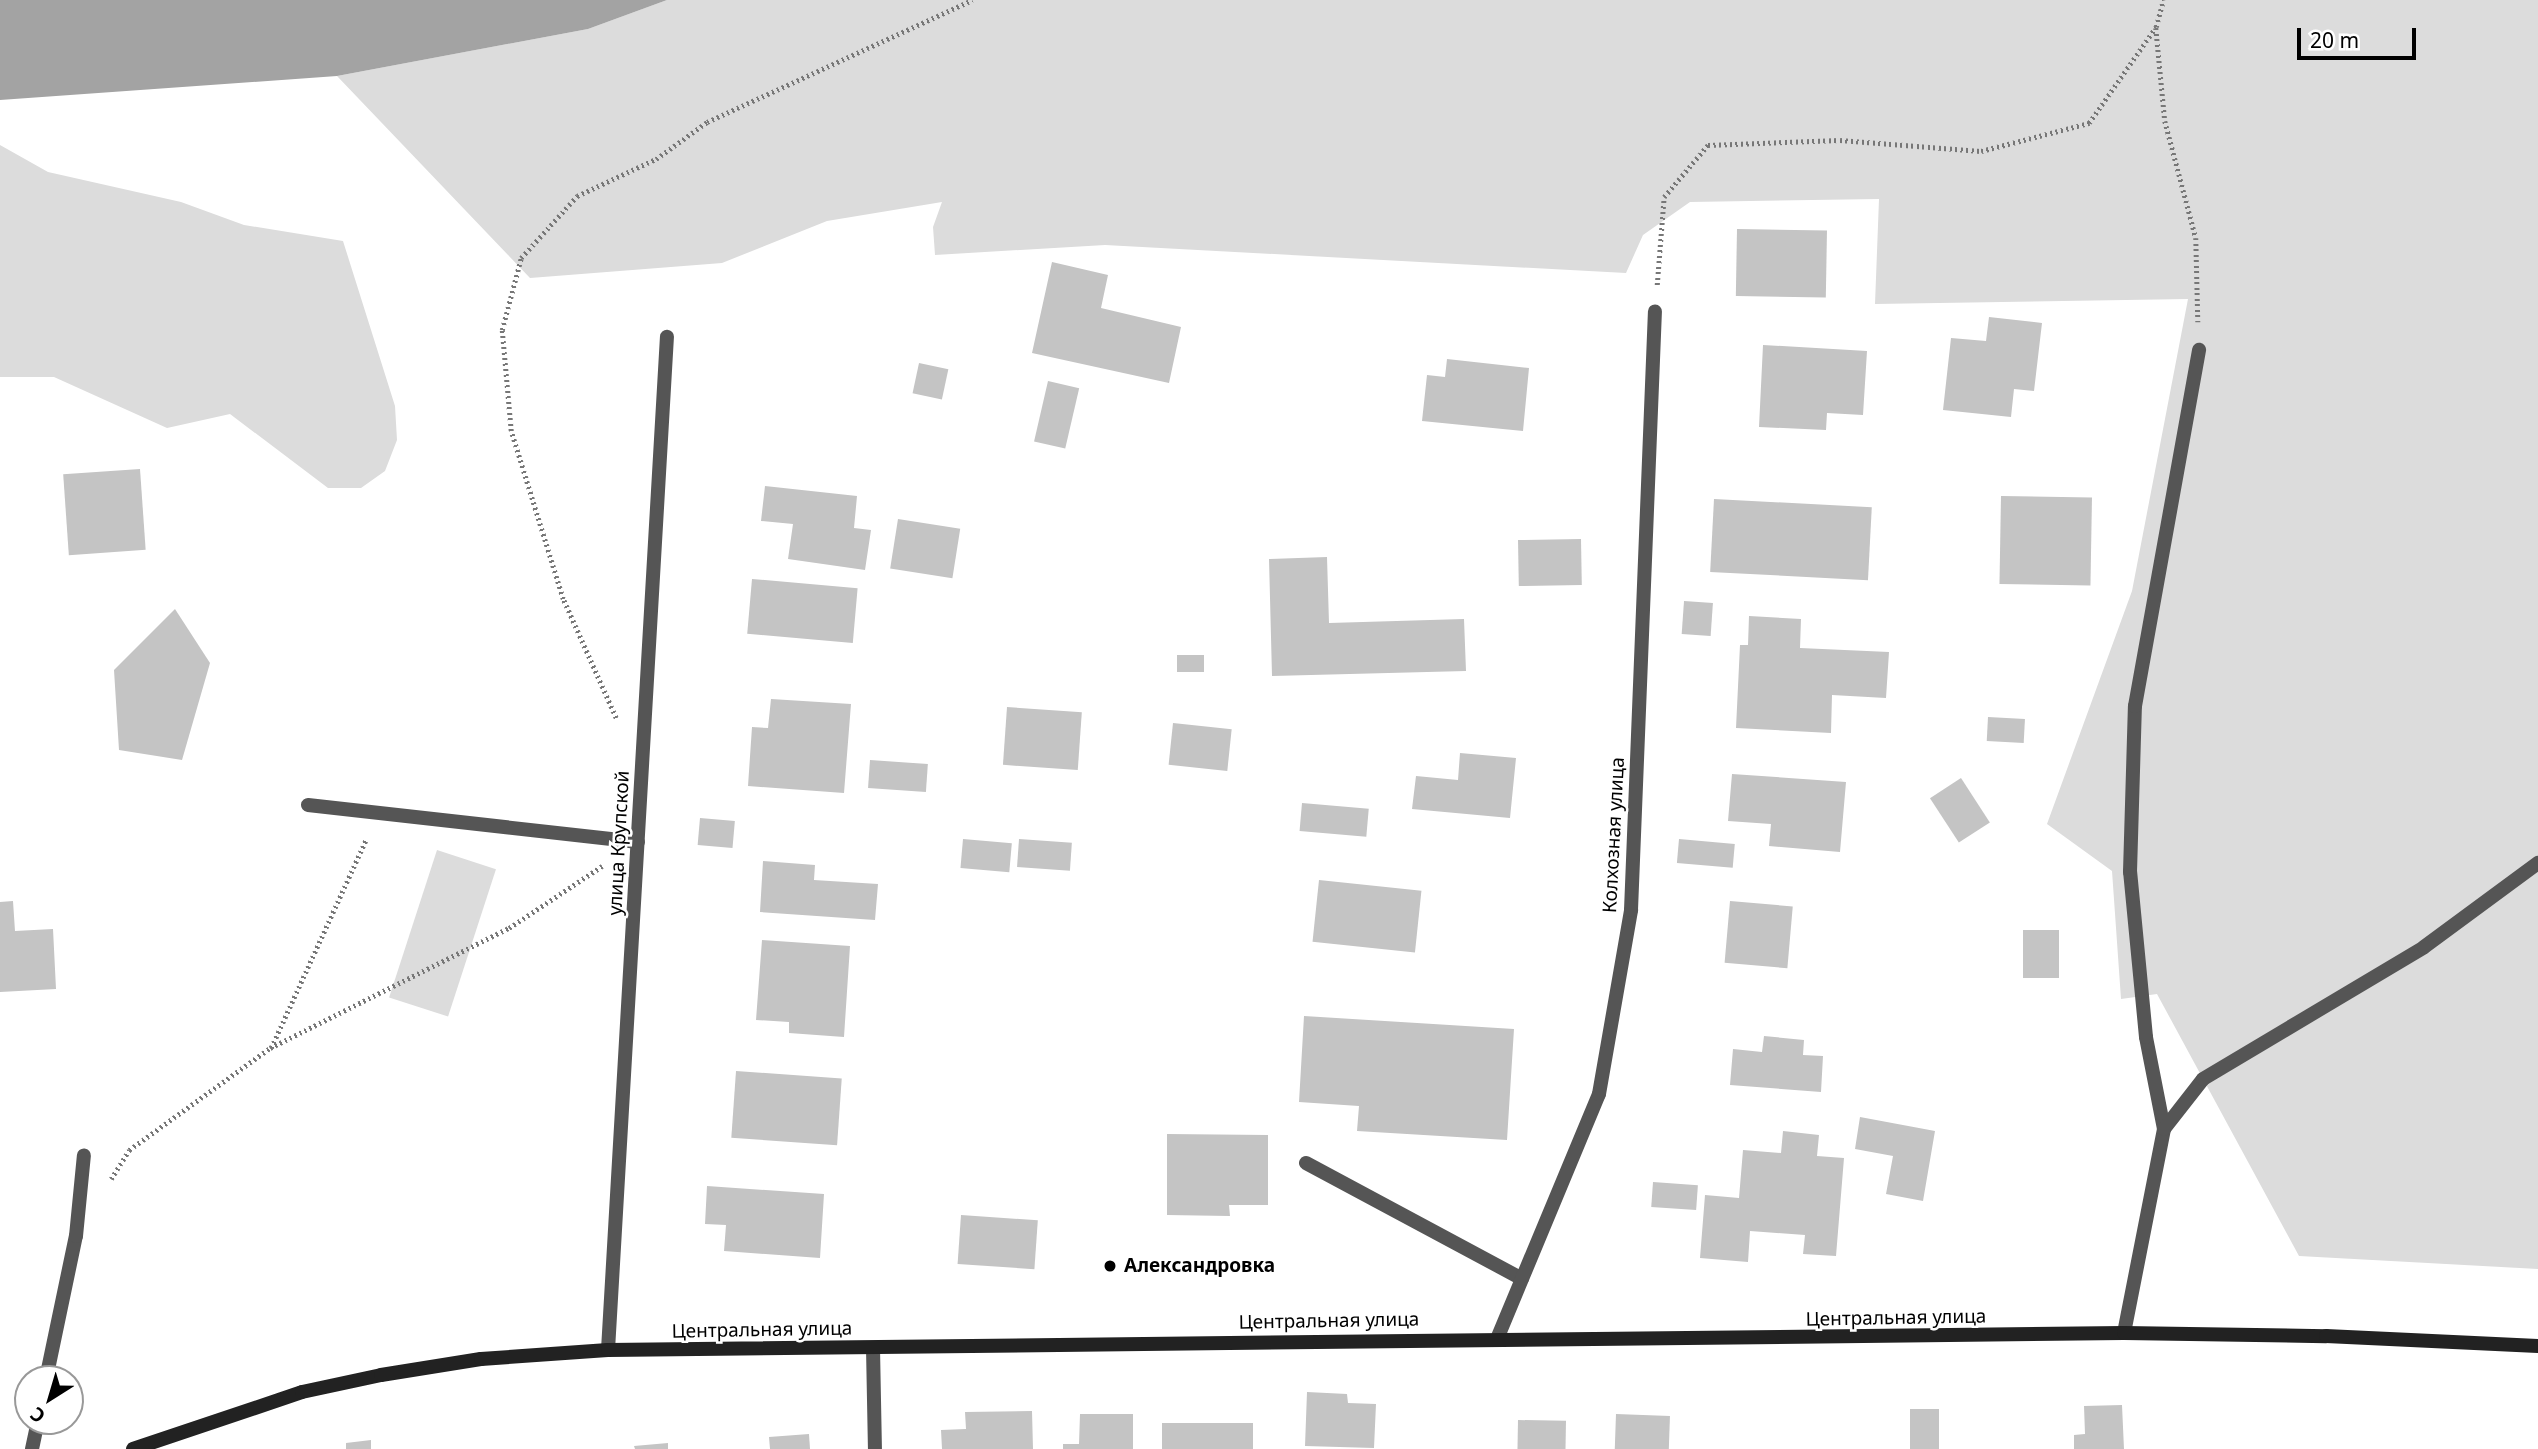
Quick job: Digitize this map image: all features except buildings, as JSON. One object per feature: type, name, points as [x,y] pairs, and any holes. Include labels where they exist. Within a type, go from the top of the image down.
[{"type":"main road","name":"Центральная улица","points":[[133,1449],[302,1392],[381,1375],[481,1359],[608,1350],[2124,1333],[2326,1336],[2538,1346]]},
{"type":"street","name":"Колхозная улица","points":[[1497,1339],[1599,1094],[1631,910],[1655,311]]},
{"type":"street","name":"улица Крупской","points":[[608,1350],[667,337]]},
{"type":"street","points":[[2124,1333],[2164,1129],[2146,1037],[2130,872],[2135,706],[2199,350]]},
{"type":"street","points":[[307,805],[638,842]]},
{"type":"street","points":[[2164,1129],[2203,1079],[2424,947],[2538,863]]},
{"type":"street","points":[[50,1365],[75,1236],[84,1155]]},
{"type":"street","points":[[1306,1164],[1522,1279]]},
{"type":"street","points":[[873,1348],[875,1449]]},
{"type":"path","points":[[2163,0],[2156,27],[2165,121],[2196,238],[2199,350]]},
{"type":"path","points":[[1655,311],[1664,197],[1708,145],[1840,140],[1981,151],[2076,126],[2089,122],[2156,27]]},
{"type":"path","points":[[270,1048],[360,847],[387,814]]},
{"type":"path","points":[[109,1182],[129,1150],[270,1048],[509,928],[638,842]]},
{"type":"shaded area","points":[[0,0],[667,0],[588,29],[337,76],[0,100]]},
{"type":"shaded area","points":[[667,0],[2538,0],[2538,1269],[2299,1256],[2157,994],[2121,999],[2112,871],[2047,824],[2132,591],[2188,299],[1875,304],[1879,199],[1690,202],[1643,235],[1626,273],[1105,245],[935,255],[933,227],[942,202],[827,221],[722,263],[530,278],[337,76],[588,29]]},
{"type":"shaded area","points":[[0,145],[48,172],[181,202],[244,225],[343,241],[395,406],[397,440],[385,471],[361,488],[328,488],[230,414],[167,428],[54,377],[0,377]]},
{"type":"shaded area","points":[[437,850],[496,869],[448,1017],[389,997]]},
{"type":"place","name":"Александровка","points":[[1110,1266]]}]
